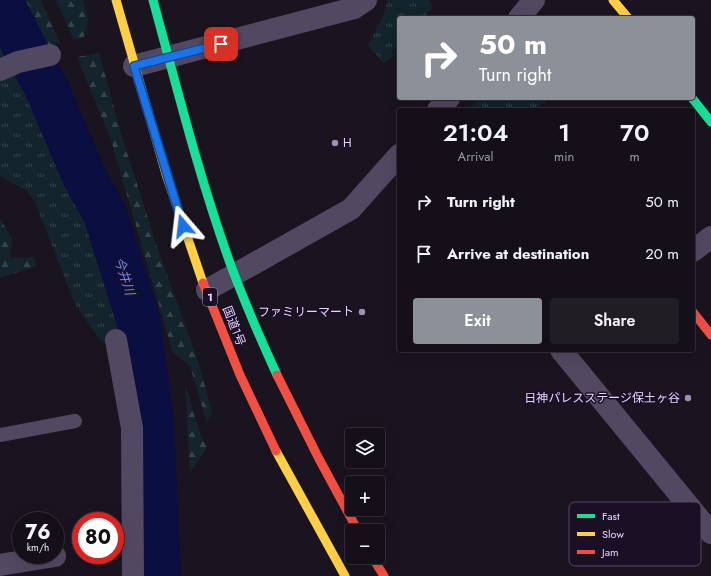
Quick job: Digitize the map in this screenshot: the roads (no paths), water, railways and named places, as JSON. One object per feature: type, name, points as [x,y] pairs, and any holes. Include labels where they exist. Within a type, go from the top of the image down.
[{"type":"main road","name":"国道1号","points":[[116,0],[134,66],[183,226],[227,345],[267,430],[318,529],[345,576]]},
{"type":"main road","name":"国道1号","points":[[153,0],[217,224],[235,274],[268,354],[328,477],[354,524]]},
{"type":"main road","points":[[613,0],[626,16]]},
{"type":"main road","points":[[694,100],[711,122]]},
{"type":"main road","points":[[695,315],[711,335]]},
{"type":"main road","points":[[376,564],[384,576]]},
{"type":"street","points":[[134,66],[354,8],[366,0]]},
{"type":"street","points":[[521,16],[534,0]]},
{"type":"street","points":[[9,66],[47,56]]},
{"type":"street","points":[[440,108],[447,100]]},
{"type":"street","points":[[207,290],[351,209],[397,157]]},
{"type":"street","points":[[695,249],[711,237]]},
{"type":"street","points":[[116,340],[132,428],[133,576]]},
{"type":"street","points":[[565,352],[686,502]]},
{"type":"street","points":[[701,521],[711,533]]},
{"type":"street","points":[[0,565],[12,563]]},
{"type":"lane","points":[[0,435],[75,421]]},
{"type":"waterway","name":"今井川","points":[[1,0],[46,87],[84,176],[105,214],[138,319],[152,420],[159,576]]},
{"type":"place","name":"H","points":[[335,143]]},
{"type":"place","name":"ファミリーマート","points":[[362,312]]},
{"type":"place","name":"日神パレスステージ保土ヶ谷","points":[[688,398]]}]
